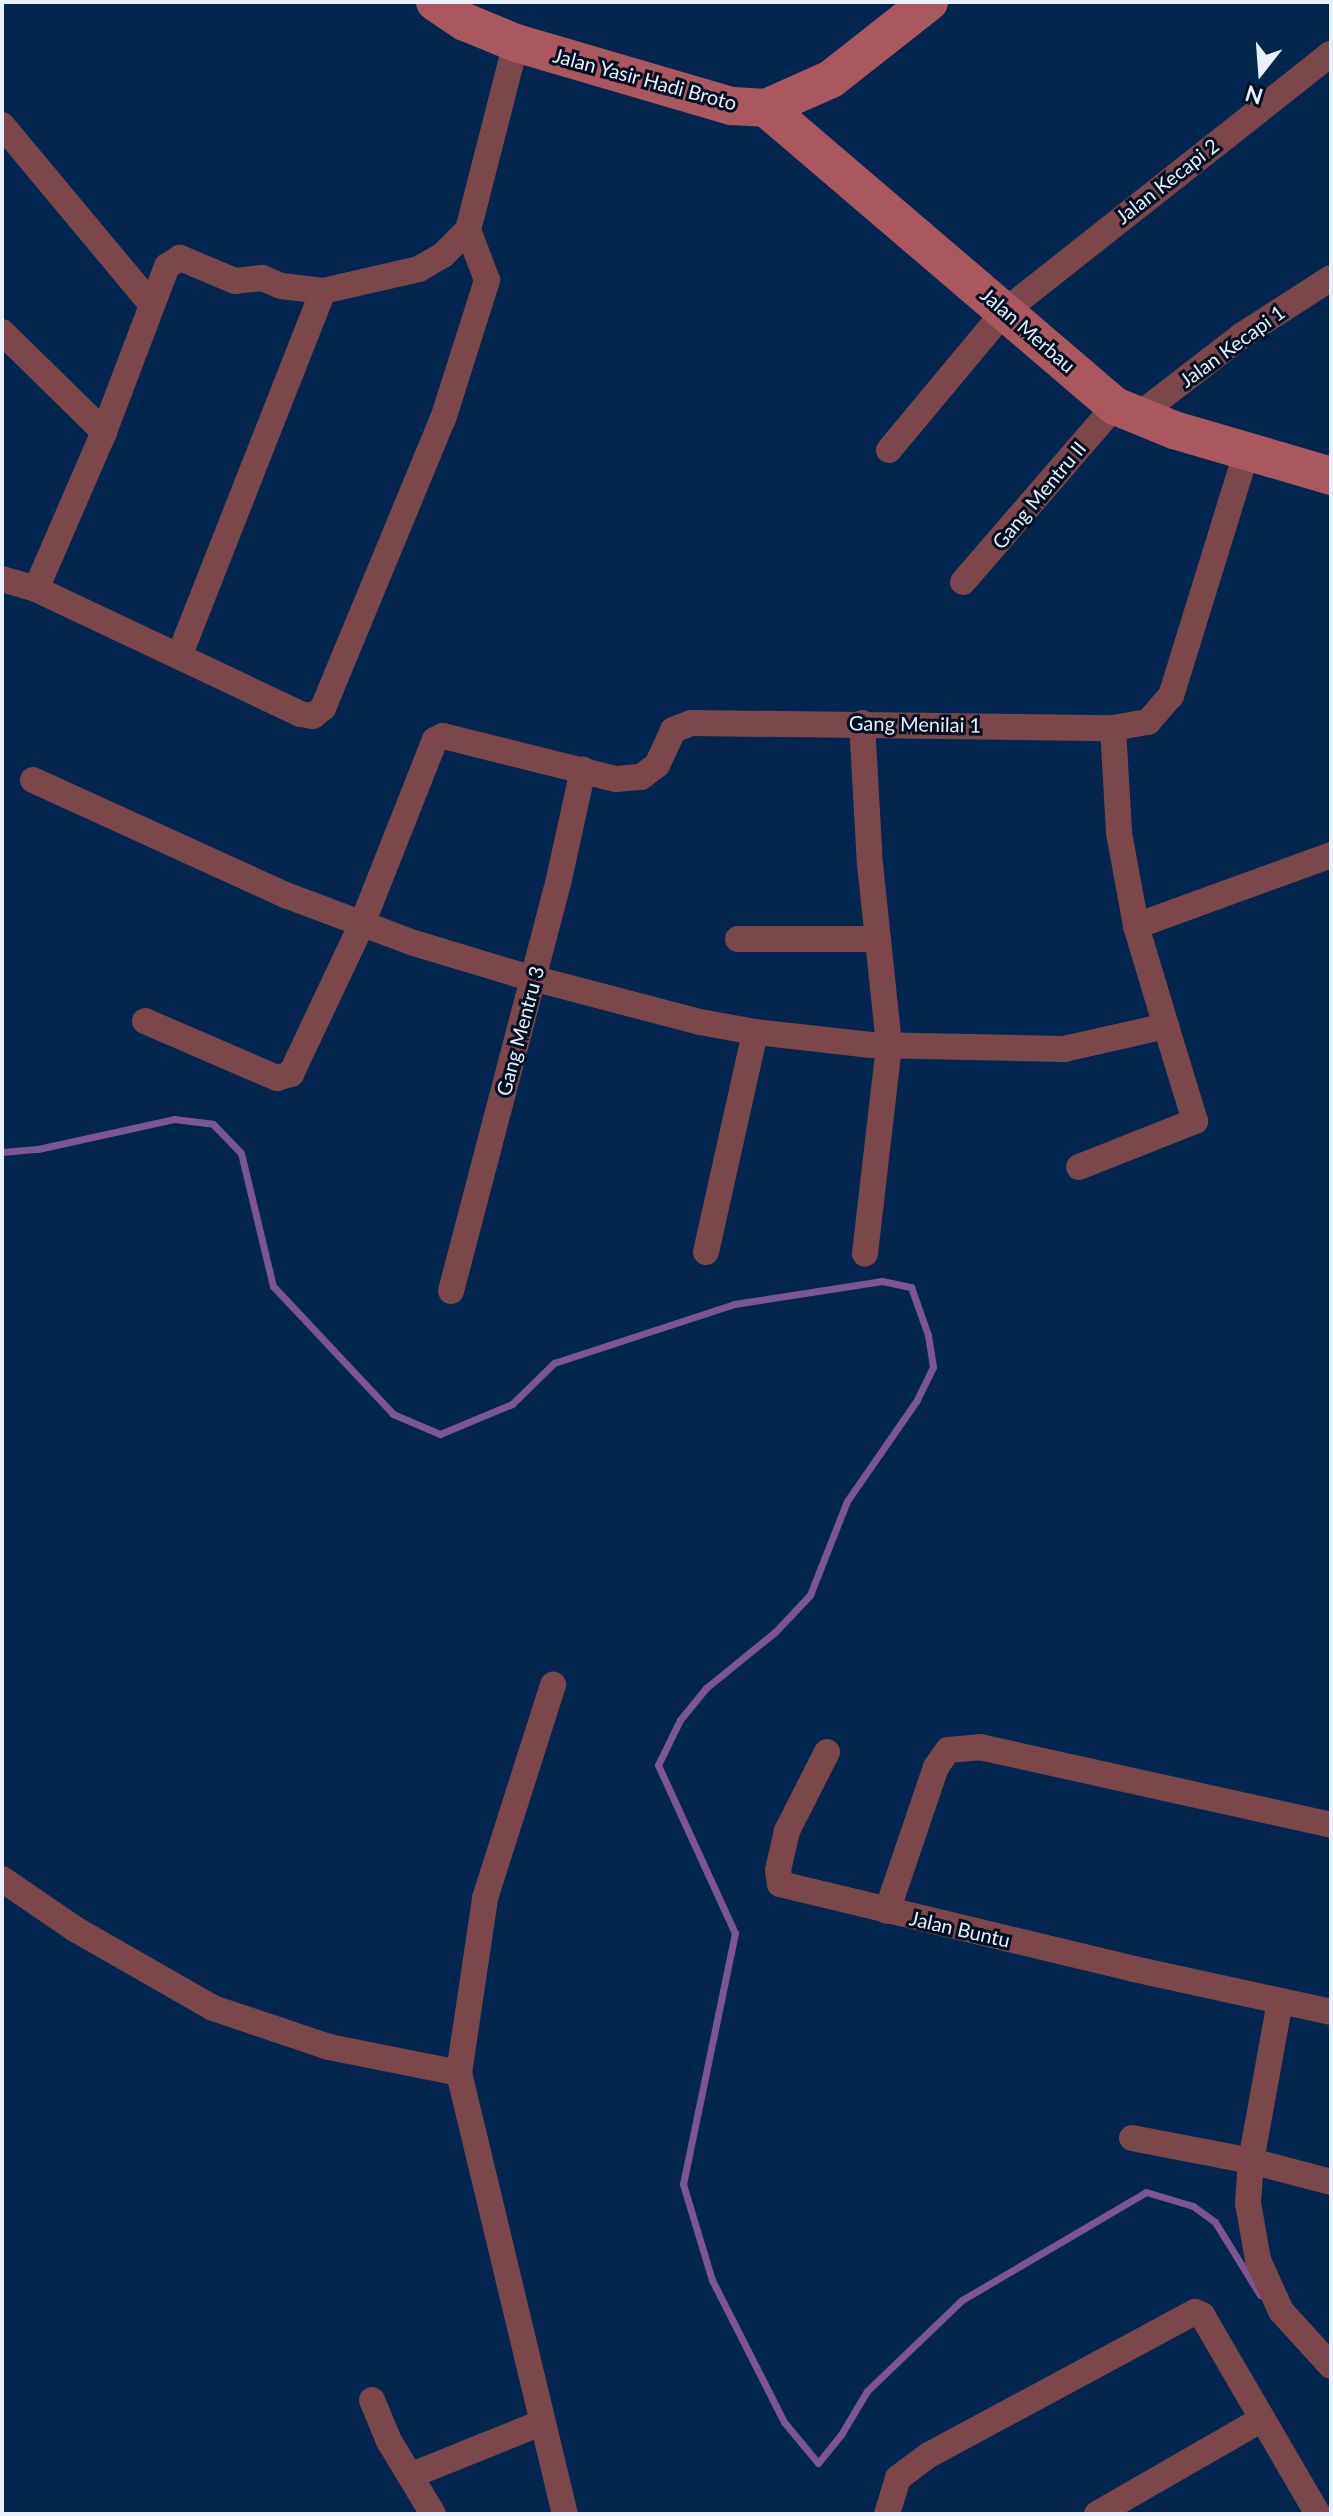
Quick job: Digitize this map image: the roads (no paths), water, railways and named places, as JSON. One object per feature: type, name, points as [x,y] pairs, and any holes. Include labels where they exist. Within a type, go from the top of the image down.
[{"type":"street","name":"Jalan Yasir Hadi Broto","points":[[435,2],[465,22],[516,43],[732,106],[766,108],[831,79],[929,2]]},
{"type":"street","points":[[36,589],[104,432],[167,266],[180,258],[235,281],[262,278],[281,286],[323,291],[419,269],[443,255],[468,230],[516,43]]},
{"type":"street","name":"Jalan Kecapi 2","points":[[889,450],[1005,311],[1331,54]]},
{"type":"street","name":"Jalan Merbau","points":[[766,108],[1125,412],[1331,476]]},
{"type":"street","points":[[2,125],[152,305]]},
{"type":"street","points":[[2,579],[36,589],[180,654],[300,714],[313,716],[323,708],[443,419],[487,280],[468,230]]},
{"type":"street","name":"Jalan Kecapi 1","points":[[1125,412],[1331,278]]},
{"type":"street","points":[[180,654],[323,291]]},
{"type":"street","points":[[2,332],[104,432]]},
{"type":"street","name":"Gang Mentru II","points":[[963,582],[1125,412]]},
{"type":"street","name":"Gang Menilai 1","points":[[362,924],[435,740],[443,736],[616,779],[641,777],[657,765],[673,730],[691,723],[1113,728],[1148,722],[1171,696],[1247,450]]},
{"type":"street","points":[[862,723],[889,1046],[865,1254]]},
{"type":"street","points":[[1079,1167],[1195,1121],[1136,926],[1119,833],[1113,728]]},
{"type":"street","name":"Gang Mentru 3","points":[[451,1291],[534,979],[583,770]]},
{"type":"street","points":[[33,780],[230,871],[362,924],[534,979],[755,1032],[889,1046],[1064,1049],[1166,1026]]},
{"type":"street","points":[[1136,926],[1331,855]]},
{"type":"street","points":[[145,1021],[277,1078],[287,1078],[302,1054],[362,924]]},
{"type":"street","points":[[738,939],[878,939]]},
{"type":"street","points":[[706,1252],[755,1032]]},
{"type":"street","points":[[553,1685],[485,1898],[459,2073],[565,2514]]},
{"type":"street","points":[[887,1911],[936,1767],[948,1750],[980,1747],[1331,1825]]},
{"type":"street","name":"Jalan Buntu","points":[[827,1752],[787,1831],[778,1870],[780,1884],[1331,2012]]},
{"type":"street","points":[[2,1879],[75,1929],[213,2008],[329,2047],[459,2073]]},
{"type":"street","points":[[1280,2002],[1251,2161],[1249,2224],[1258,2260],[1281,2311],[1331,2366]]},
{"type":"street","points":[[1132,2138],[1251,2161],[1331,2182]]},
{"type":"street","points":[[887,2514],[898,2478],[929,2455],[1192,2313],[1202,2315],[1318,2514]]},
{"type":"street","points":[[372,2400],[389,2441],[433,2514]]},
{"type":"street","points":[[1097,2514],[1262,2419]]},
{"type":"street","points":[[412,2475],[543,2422]]},
{"type":"waterway","points":[[2,1152],[38,1149],[174,1119],[213,1124],[241,1153],[273,1286],[393,1414],[440,1434],[512,1404],[554,1363],[734,1304],[882,1281],[911,1287],[928,1335],[933,1367],[917,1400],[847,1501],[810,1595],[775,1632],[706,1688],[680,1720],[658,1765],[735,1933],[683,2184],[712,2280],[784,2422],[818,2463],[842,2433],[867,2391],[962,2300],[1146,2192],[1193,2206],[1215,2222],[1260,2295]]}]
